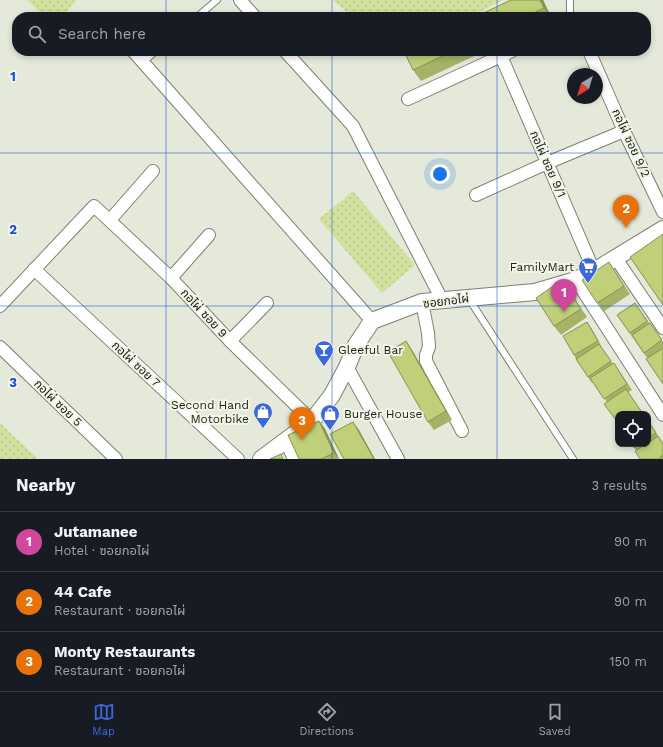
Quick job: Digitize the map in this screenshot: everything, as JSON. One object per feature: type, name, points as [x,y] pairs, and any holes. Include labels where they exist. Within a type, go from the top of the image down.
[{"type":"street","points":[[240,0],[251,12]]},
{"type":"street","points":[[138,56],[372,322],[356,345],[347,367],[332,395],[312,422],[261,459]]},
{"type":"street","points":[[290,56],[353,126],[442,300]]},
{"type":"street","points":[[408,98],[502,56]]},
{"type":"street","name":"กอไผ่ ซอย 9/1","points":[[507,56],[547,163],[594,271]]},
{"type":"street","name":"กอไผ่ ซอย 9/2","points":[[591,56],[624,131],[663,212]]},
{"type":"street","points":[[476,195],[624,131]]},
{"type":"street","points":[[110,220],[153,171]]},
{"type":"street","name":"กอไผ่ ซอย 9","points":[[34,269],[94,206],[171,278],[230,341],[312,422]]},
{"type":"street","name":"ซอยกอไผ่","points":[[372,322],[422,302],[535,292],[576,280],[594,271],[663,229]]},
{"type":"street","points":[[171,278],[209,235]]},
{"type":"street","points":[[615,257],[663,328]]},
{"type":"street","points":[[0,306],[34,269]]},
{"type":"street","name":"กอไผ่ ซอย 7","points":[[34,269],[238,459]]},
{"type":"street","points":[[576,280],[663,415]]},
{"type":"street","points":[[422,302],[429,347],[426,355],[426,362],[462,431]]},
{"type":"street","points":[[230,341],[267,303]]},
{"type":"street","name":"กอไผ่ ซอย 5","points":[[0,347],[116,459]]},
{"type":"street","points":[[347,367],[398,459]]},
{"type":"street","points":[[286,442],[294,459]]},
{"type":"lane","points":[[203,12],[217,0]]},
{"type":"lane","points":[[570,0],[570,12]]},
{"type":"lane","points":[[143,62],[150,56]]},
{"type":"lane","points":[[468,298],[573,459]]},
{"type":"green space","points":[[76,0],[66,12],[40,12],[28,1]]},
{"type":"green space","points":[[333,0],[504,0],[479,12],[346,12]]},
{"type":"green space","points":[[353,191],[415,265],[382,293],[319,219]]},
{"type":"green space","points":[[0,423],[38,459],[0,459]]},
{"type":"building","points":[[511,0],[540,0],[544,8],[536,12],[486,12]]},
{"type":"building","points":[[406,56],[442,56],[413,70]]},
{"type":"building","points":[[663,234],[663,305],[630,257]]},
{"type":"building","points":[[609,262],[624,286],[597,303],[582,280]]},
{"type":"building","points":[[562,280],[581,309],[554,326],[536,298]]},
{"type":"building","points":[[635,303],[647,321],[630,333],[617,315]]},
{"type":"building","points":[[587,322],[598,341],[574,355],[563,336]]},
{"type":"building","points":[[650,323],[662,340],[644,353],[632,335]]},
{"type":"building","points":[[406,341],[446,411],[428,422],[388,352]]},
{"type":"building","points":[[599,344],[611,361],[588,377],[576,359]]},
{"type":"building","points":[[663,348],[663,384],[646,359]]},
{"type":"building","points":[[614,363],[627,384],[604,399],[590,378]]},
{"type":"building","points":[[626,389],[641,411],[615,411],[615,419],[604,404]]},
{"type":"building","points":[[319,421],[334,453],[321,459],[299,459],[288,435]]},
{"type":"building","points":[[353,422],[374,459],[344,459],[330,434]]},
{"type":"building","points":[[651,426],[656,433],[651,436]]},
{"type":"building","points":[[658,436],[663,444],[663,455],[660,457],[661,459],[640,459],[635,451],[641,447],[651,447],[651,441]]},
{"type":"building","points":[[281,454],[283,459],[270,459]]},
{"type":"place","name":"44 Cafe","points":[[626,228]]},
{"type":"place","name":"FamilyMart","points":[[588,284]]},
{"type":"place","name":"Jutamanee","points":[[564,312]]},
{"type":"place","name":"Gleeful Bar","points":[[324,367]]},
{"type":"place","name":"Second Hand Motorbike","points":[[263,429]]},
{"type":"place","name":"Burger House","points":[[330,431]]},
{"type":"place","name":"Monty Restaurants","points":[[302,440]]}]
